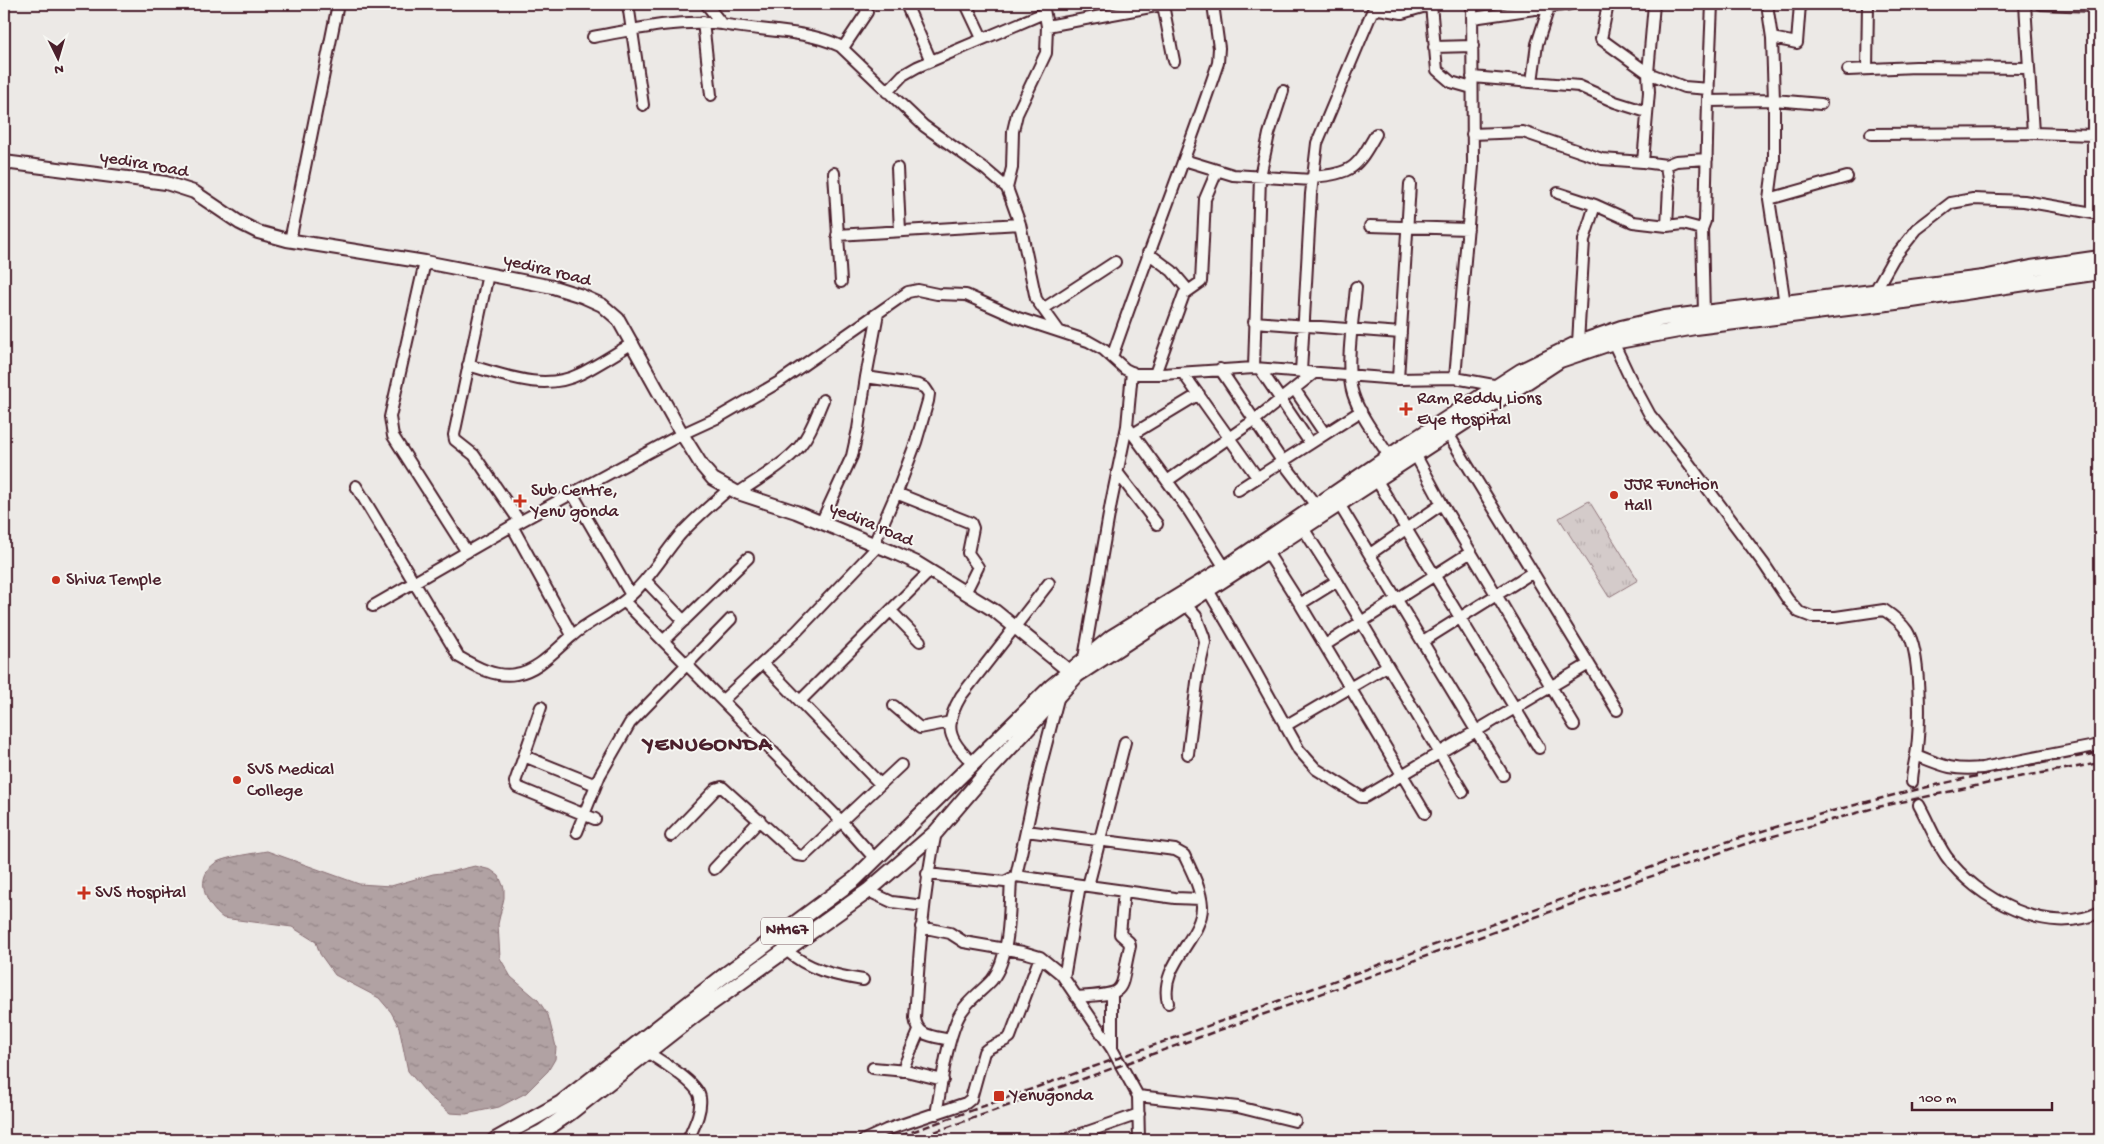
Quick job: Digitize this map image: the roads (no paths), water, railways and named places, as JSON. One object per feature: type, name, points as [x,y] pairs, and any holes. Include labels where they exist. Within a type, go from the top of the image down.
[{"type":"highway","name":"NH167","points":[[495,1140],[561,1103],[725,975],[855,879],[1069,671],[1112,637],[1225,568],[1317,507],[1389,456],[1521,371],[1578,343],[1621,328],[1664,318],[1983,278],[2031,268],[2100,258]]},
{"type":"highway","name":"NH167","points":[[526,1140],[542,1132],[571,1112],[696,1014],[868,891],[936,832],[982,778],[1077,675],[1560,360],[1613,342],[1695,327],[1912,300],[2100,272]]},
{"type":"main road","name":"yedira road","points":[[4,162],[166,183],[194,192],[240,223],[258,232],[290,241],[425,262],[553,287],[582,296],[602,305],[618,319],[682,434],[702,466],[713,479],[733,491],[821,523],[910,560],[965,593],[1015,627],[1069,671]]},
{"type":"street","points":[[290,241],[338,4]]},
{"type":"street","points":[[628,4],[643,105]]},
{"type":"street","points":[[706,4],[722,24]]},
{"type":"street","points":[[842,48],[867,12],[864,4]]},
{"type":"street","points":[[906,4],[931,61]]},
{"type":"street","points":[[966,4],[982,38]]},
{"type":"street","points":[[1048,26],[1165,4],[1174,61]]},
{"type":"street","points":[[1112,357],[1148,253],[1184,160],[1219,56],[1212,4]]},
{"type":"street","points":[[1301,372],[1312,179],[1317,143],[1372,12],[1377,9],[1394,12],[1432,4],[1437,70],[1451,82],[1532,82],[1579,86],[1615,102],[1647,112]]},
{"type":"street","points":[[1455,378],[1473,166],[1472,83],[1474,46],[1472,4]]},
{"type":"street","points":[[1473,18],[1570,4]]},
{"type":"street","points":[[1608,4],[1601,39],[1648,73],[1684,87],[1709,89]]},
{"type":"street","points":[[1643,162],[1654,4]]},
{"type":"street","points":[[1704,313],[1702,229],[1706,220],[1712,4]]},
{"type":"street","points":[[1767,4],[1772,38],[1774,100],[1774,161],[1769,199],[1784,304]]},
{"type":"street","points":[[1772,38],[1797,43],[1800,4]]},
{"type":"street","points":[[1867,69],[1868,4]]},
{"type":"street","points":[[2025,4],[2033,133]]},
{"type":"street","points":[[1874,291],[1893,259],[1917,229],[1951,203],[1973,200],[2024,201],[2097,214],[2093,135],[2096,8],[2040,4]]},
{"type":"street","points":[[1532,82],[1537,44],[1549,7]]},
{"type":"street","points":[[887,92],[903,74],[1043,8],[1048,26],[1046,53],[1017,114],[1013,131],[1012,168],[1007,188]]},
{"type":"street","points":[[703,22],[711,95]]},
{"type":"street","points":[[592,37],[668,23],[703,22],[830,41],[842,48],[924,126],[986,170],[1007,188],[1020,224],[1036,299],[1060,332]]},
{"type":"street","points":[[1434,47],[1474,46]]},
{"type":"street","points":[[1848,70],[2029,68]]},
{"type":"street","points":[[1283,91],[1269,134],[1260,177],[1254,322],[1257,368],[1310,443]]},
{"type":"street","points":[[1708,101],[1774,100],[1821,104]]},
{"type":"street","points":[[1472,134],[1523,132],[1602,158],[1666,165],[1676,161],[1707,159]]},
{"type":"street","points":[[1870,134],[2033,133],[2093,135]]},
{"type":"street","points":[[1184,160],[1232,175],[1312,179],[1341,174],[1350,170],[1361,159],[1376,134]]},
{"type":"street","points":[[1666,165],[1669,187],[1666,226]]},
{"type":"street","points":[[896,168],[900,231]]},
{"type":"street","points":[[1155,374],[1181,301],[1188,290],[1201,282],[1205,199],[1217,171]]},
{"type":"street","points":[[834,173],[841,282]]},
{"type":"street","points":[[1769,199],[1847,177]]},
{"type":"street","points":[[1398,379],[1410,184]]},
{"type":"street","points":[[1558,193],[1595,205],[1634,222],[1666,226],[1683,224],[1702,229]]},
{"type":"street","points":[[1578,343],[1584,240],[1595,205]]},
{"type":"street","points":[[837,235],[1020,224]]},
{"type":"street","points":[[1370,226],[1468,229]]},
{"type":"street","points":[[1148,253],[1172,271],[1188,290]]},
{"type":"street","points":[[425,262],[390,418],[390,428],[393,436],[467,552]]},
{"type":"street","points":[[1043,309],[1115,262]]},
{"type":"street","points":[[488,274],[454,431],[455,440],[474,455],[516,524],[572,635]]},
{"type":"street","points":[[1356,287],[1349,375],[1353,394],[1361,411],[1389,456]]},
{"type":"street","points":[[373,606],[572,493],[719,416],[794,373],[830,345],[908,292],[958,293],[966,295],[1018,318],[1088,341],[1112,357],[1124,369],[1132,372],[1155,374],[1257,368],[1398,379],[1455,378],[1499,386]]},
{"type":"street","points":[[821,523],[852,456],[878,314]]},
{"type":"street","points":[[1254,322],[1402,333]]},
{"type":"street","points":[[1613,342],[1650,415],[1684,457],[1764,564],[1788,600],[1799,612],[1812,617],[1836,617],[1884,610],[1896,618],[1906,630],[1913,643],[1916,664],[1919,728],[1912,782]]},
{"type":"street","points":[[468,365],[528,381],[554,380],[580,374],[633,343]]},
{"type":"street","points":[[1220,369],[1282,461],[1317,507]]},
{"type":"street","points":[[1084,658],[1091,608],[1118,472],[1130,430],[1132,372]]},
{"type":"street","points":[[1183,373],[1257,477]]},
{"type":"street","points":[[1167,481],[1295,390],[1314,373]]},
{"type":"street","points":[[723,700],[797,631],[876,545],[916,442],[929,394],[925,388],[919,385],[866,377]]},
{"type":"street","points":[[1295,390],[1325,434]]},
{"type":"street","points":[[1130,430],[1199,394]]},
{"type":"street","points":[[356,486],[459,657],[486,671],[498,674],[518,674],[553,654],[572,635],[628,598],[645,580],[690,523],[733,491],[785,460],[801,445],[810,431],[823,400]]},
{"type":"street","points":[[1238,490],[1361,411]]},
{"type":"street","points":[[1130,430],[1189,511],[1225,568]]},
{"type":"street","points":[[1447,432],[1618,710]]},
{"type":"street","points":[[1415,454],[1442,504],[1574,726]]},
{"type":"street","points":[[1118,472],[1156,524]]},
{"type":"street","points":[[1376,479],[1539,748]]},
{"type":"street","points":[[572,493],[628,598],[664,640],[842,822],[876,860]]},
{"type":"street","points":[[896,493],[972,523],[973,528],[968,555],[975,561],[978,567],[965,593]]},
{"type":"street","points":[[1339,504],[1503,775]]},
{"type":"street","points":[[1370,554],[1442,504]]},
{"type":"street","points":[[1303,528],[1337,581],[1438,754],[1463,792]]},
{"type":"street","points":[[1267,552],[1425,812]]},
{"type":"street","points":[[1325,645],[1471,552]]},
{"type":"street","points":[[664,640],[748,558]]},
{"type":"street","points":[[800,701],[929,572]]},
{"type":"street","points":[[1423,642],[1533,572]]},
{"type":"street","points":[[645,580],[684,621]]},
{"type":"street","points":[[1300,604],[1337,581]]},
{"type":"street","points":[[973,763],[958,748],[953,739],[951,722],[953,710],[961,696],[1048,583]]},
{"type":"street","points":[[1208,590],[1299,750],[1316,769],[1358,796],[1365,797],[1589,664]]},
{"type":"street","points":[[1186,605],[1196,616],[1205,644],[1198,674],[1188,754]]},
{"type":"street","points":[[891,611],[920,641]]},
{"type":"street","points":[[577,832],[596,785],[630,722],[731,619]]},
{"type":"street","points":[[763,663],[880,784]]},
{"type":"street","points":[[1285,726],[1387,666]]},
{"type":"street","points":[[936,1114],[950,1040],[958,1018],[968,1004],[992,979],[1005,949],[1014,878],[1059,694]]},
{"type":"street","points":[[894,706],[920,728],[951,722]]},
{"type":"street","points":[[541,707],[515,782],[517,788],[594,819]]},
{"type":"street","points":[[1064,978],[1084,885],[1100,840],[1125,742]]},
{"type":"street","points":[[1916,755],[1948,768],[1962,770],[1982,768],[2100,745]]},
{"type":"street","points":[[524,756],[596,785]]},
{"type":"street","points":[[671,836],[720,786],[726,788],[801,857],[808,854],[900,765]]},
{"type":"street","points":[[1919,805],[1946,856],[1979,890],[2023,914],[2054,921],[2092,916],[2100,912]]},
{"type":"street","points":[[714,869],[760,820]]},
{"type":"street","points":[[1026,831],[1175,850],[1184,854],[1201,899],[1202,907],[1200,921],[1187,941],[1166,983],[1168,1002]]},
{"type":"street","points":[[902,1071],[919,1031],[915,1018],[921,927],[927,874],[936,832]]},
{"type":"street","points":[[927,874],[1005,882],[1014,878],[1084,885],[1175,898],[1201,899]]},
{"type":"street","points":[[868,891],[892,902],[924,906]]},
{"type":"street","points":[[1076,997],[1112,994],[1119,990],[1123,984],[1130,946],[1129,942],[1120,934],[1124,891]]},
{"type":"street","points":[[921,927],[950,933],[964,942],[1044,958],[1064,978],[1112,1049],[1138,1096],[1139,1140]]},
{"type":"street","points":[[786,950],[804,964],[816,970],[863,980]]},
{"type":"street","points":[[864,1140],[886,1130],[936,1114],[971,1100],[984,1052],[989,1047],[1003,1043],[1010,1037],[1040,957]]},
{"type":"street","points":[[1112,994],[1112,1049]]},
{"type":"street","points":[[919,1031],[950,1040]]},
{"type":"street","points":[[647,1052],[669,1066],[698,1090],[700,1098],[698,1116],[688,1140]]},
{"type":"street","points":[[873,1068],[902,1071],[943,1080]]},
{"type":"street","points":[[1138,1096],[1238,1107],[1295,1121]]},
{"type":"street","points":[[1064,1140],[1139,1114]]},
{"type":"water","points":[[267,851],[359,884],[391,886],[433,874],[475,866],[491,870],[499,876],[504,888],[504,898],[498,924],[500,958],[511,977],[538,1000],[548,1015],[556,1047],[555,1059],[548,1071],[526,1093],[499,1107],[466,1114],[450,1113],[429,1096],[408,1071],[399,1027],[391,1012],[379,998],[335,975],[320,954],[316,942],[292,927],[223,918],[211,906],[204,890],[205,875],[210,868],[217,862],[227,858]]},
{"type":"tunnel","points":[[1912,782],[1919,805]]},
{"type":"railway","points":[[889,1140],[1683,856],[1786,824],[1889,796],[1994,772],[2100,753]]},
{"type":"railway","points":[[912,1140],[1745,844],[1878,807],[2013,778],[2100,763]]},
{"type":"place","name":"Ram Reddy Lions Eye Hospital","points":[[1406,409]]},
{"type":"place","name":"JJR Function Hall","points":[[1614,495]]},
{"type":"place","name":"Sub Centre, Yenu gonda","points":[[520,501]]},
{"type":"place","name":"Shiva Temple","points":[[56,580]]},
{"type":"place","name":"SVS Medical College","points":[[237,780]]},
{"type":"place","name":"SVS Hospital","points":[[84,893]]},
{"type":"place","name":"Yenugonda","points":[[999,1096]]},
{"type":"district","name":"YENUGONDA","points":[[708,746]]}]
